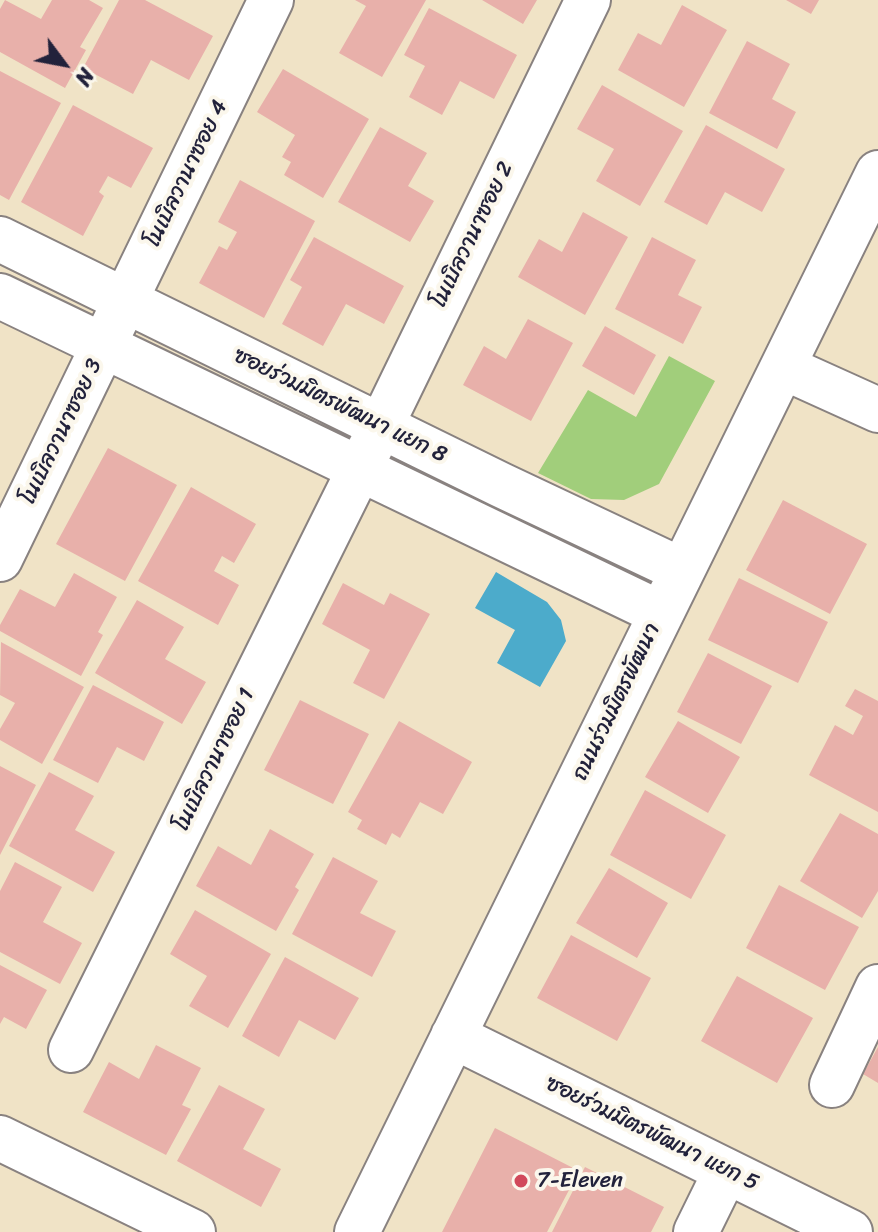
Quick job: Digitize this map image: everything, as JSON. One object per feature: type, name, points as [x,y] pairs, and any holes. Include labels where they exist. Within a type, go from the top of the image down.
[{"type":"street","name":"โนเบิลวานาซอย 4","points":[[103,348],[271,0]]},
{"type":"street","name":"โนเบิลวานาซอย 2","points":[[359,470],[588,0]]},
{"type":"street","name":"ถนนร่วมมิตรพัฒนา","points":[[357,1232],[878,173]]},
{"type":"street","name":"ซอยร่วมมิตรพัฒนา แยก 8","points":[[0,239],[681,570]]},
{"type":"street","points":[[0,296],[660,613]]},
{"type":"street","name":"โนเบิลวานาซอย 3","points":[[0,559],[103,348]]},
{"type":"street","points":[[783,367],[878,410]]},
{"type":"street","name":"โนเบิลวานาซอย 1","points":[[71,1050],[359,470]]},
{"type":"street","points":[[832,1085],[878,987]]},
{"type":"street","name":"ซอยร่วมมิตรพัฒนา แยก 5","points":[[453,1036],[850,1232]]},
{"type":"street","points":[[0,1138],[193,1232]]},
{"type":"street","points":[[696,1232],[726,1171]]},
{"type":"green space","points":[[669,356],[715,381],[659,484],[624,500],[591,499],[538,473],[588,390],[636,417]]},
{"type":"water","points":[[496,572],[547,602],[561,620],[566,641],[540,687],[497,663],[515,630],[475,608]]},
{"type":"building","points":[[5,0],[41,19],[52,0],[89,0],[103,8],[80,47],[86,50],[65,88],[0,52],[0,9]]},
{"type":"building","points":[[119,0],[145,0],[213,36],[189,80],[151,60],[133,94],[83,68]]},
{"type":"building","points":[[355,0],[426,0],[382,77],[339,53],[366,6]]},
{"type":"building","points":[[482,0],[537,0],[523,24]]},
{"type":"building","points":[[786,0],[819,0],[811,14]]},
{"type":"building","points":[[682,5],[727,30],[684,107],[618,70],[638,33],[661,45]]},
{"type":"building","points":[[429,8],[517,55],[494,99],[460,81],[442,115],[409,97],[425,66],[404,55]]},
{"type":"building","points":[[747,41],[790,64],[772,99],[796,112],[777,149],[709,113]]},
{"type":"building","points":[[283,69],[369,119],[323,198],[284,175],[291,162],[282,157],[295,135],[257,112]]},
{"type":"building","points":[[0,71],[61,103],[9,200],[0,195]]},
{"type":"building","points":[[602,85],[683,131],[640,206],[596,181],[614,149],[577,129]]},
{"type":"building","points":[[73,105],[153,148],[131,188],[108,176],[99,192],[104,196],[83,236],[21,202]]},
{"type":"building","points":[[706,125],[785,169],[762,212],[725,192],[707,225],[664,202]]},
{"type":"building","points":[[380,127],[427,153],[408,186],[434,201],[410,242],[338,202]]},
{"type":"building","points":[[240,180],[315,221],[264,318],[199,283],[219,246],[227,250],[237,232],[218,222]]},
{"type":"building","points":[[583,212],[628,237],[585,315],[518,277],[539,239],[562,252]]},
{"type":"building","points":[[314,237],[404,286],[384,324],[346,304],[323,346],[282,324],[302,287],[290,280]]},
{"type":"building","points":[[652,237],[696,260],[678,295],[702,307],[683,344],[615,309]]},
{"type":"building","points":[[528,319],[573,343],[531,421],[463,385],[484,346],[506,359]]},
{"type":"building","points":[[605,326],[656,355],[634,395],[582,366]]},
{"type":"building","points":[[108,448],[177,485],[125,581],[56,544]]},
{"type":"building","points":[[191,487],[256,524],[234,563],[222,556],[214,571],[239,585],[218,625],[138,581]]},
{"type":"building","points":[[783,500],[867,544],[830,614],[746,570]]},
{"type":"building","points":[[74,573],[117,597],[98,632],[103,635],[81,676],[0,631],[0,625],[20,589],[55,607]]},
{"type":"building","points":[[739,578],[828,622],[798,683],[708,640]]},
{"type":"building","points":[[343,583],[384,605],[390,593],[430,614],[384,699],[353,683],[370,650],[322,624]]},
{"type":"building","points":[[137,600],[184,627],[165,659],[206,682],[182,724],[95,673]]},
{"type":"building","points":[[1,642],[84,687],[42,764],[0,740],[0,729],[15,703],[0,695]]},
{"type":"building","points":[[708,653],[772,686],[741,744],[677,712]]},
{"type":"building","points":[[93,685],[164,722],[144,761],[117,747],[98,783],[53,760]]},
{"type":"building","points":[[855,689],[878,701],[878,812],[809,775],[835,725],[853,735],[863,716],[845,706]]},
{"type":"building","points":[[300,700],[369,734],[333,804],[264,770]]},
{"type":"building","points":[[399,721],[472,762],[443,814],[420,802],[400,838],[392,833],[386,845],[357,829],[362,820],[348,812]]},
{"type":"building","points":[[678,721],[740,757],[708,813],[645,777]]},
{"type":"building","points":[[0,766],[36,785],[0,855]]},
{"type":"building","points":[[49,772],[94,796],[75,830],[115,852],[93,892],[9,846]]},
{"type":"building","points":[[645,790],[726,835],[691,899],[610,855]]},
{"type":"building","points":[[840,813],[878,834],[878,891],[862,918],[800,881]]},
{"type":"building","points":[[270,829],[314,854],[295,887],[299,890],[276,931],[196,886],[218,846],[251,865]]},
{"type":"building","points":[[333,857],[378,881],[360,913],[396,931],[372,977],[292,934]]},
{"type":"building","points":[[15,862],[62,887],[43,922],[82,943],[60,984],[0,952],[0,891]]},
{"type":"building","points":[[609,868],[668,903],[637,958],[576,923]]},
{"type":"building","points":[[779,885],[859,927],[825,990],[746,948]]},
{"type":"building","points":[[195,910],[271,954],[228,1028],[189,1006],[207,976],[170,954]]},
{"type":"building","points":[[571,935],[651,978],[617,1041],[537,998]]},
{"type":"building","points":[[285,957],[359,998],[335,1040],[299,1020],[279,1057],[242,1036]]},
{"type":"building","points":[[0,965],[47,990],[26,1029],[4,1017],[0,1024]]},
{"type":"building","points":[[737,976],[813,1018],[777,1083],[701,1041]]},
{"type":"building","points":[[156,1045],[201,1068],[182,1105],[191,1109],[166,1155],[83,1112],[109,1062],[139,1079]]},
{"type":"building","points":[[878,1047],[878,1083],[863,1074]]},
{"type":"building","points":[[219,1085],[265,1109],[243,1149],[281,1169],[261,1207],[177,1161]]},
{"type":"building","name":"7-Eleven","points":[[495,1128],[579,1171],[547,1232],[442,1232]]},
{"type":"building","points":[[585,1167],[664,1207],[651,1232],[552,1232]]},
{"type":"place","name":"7-Eleven","points":[[521,1181]]}]
